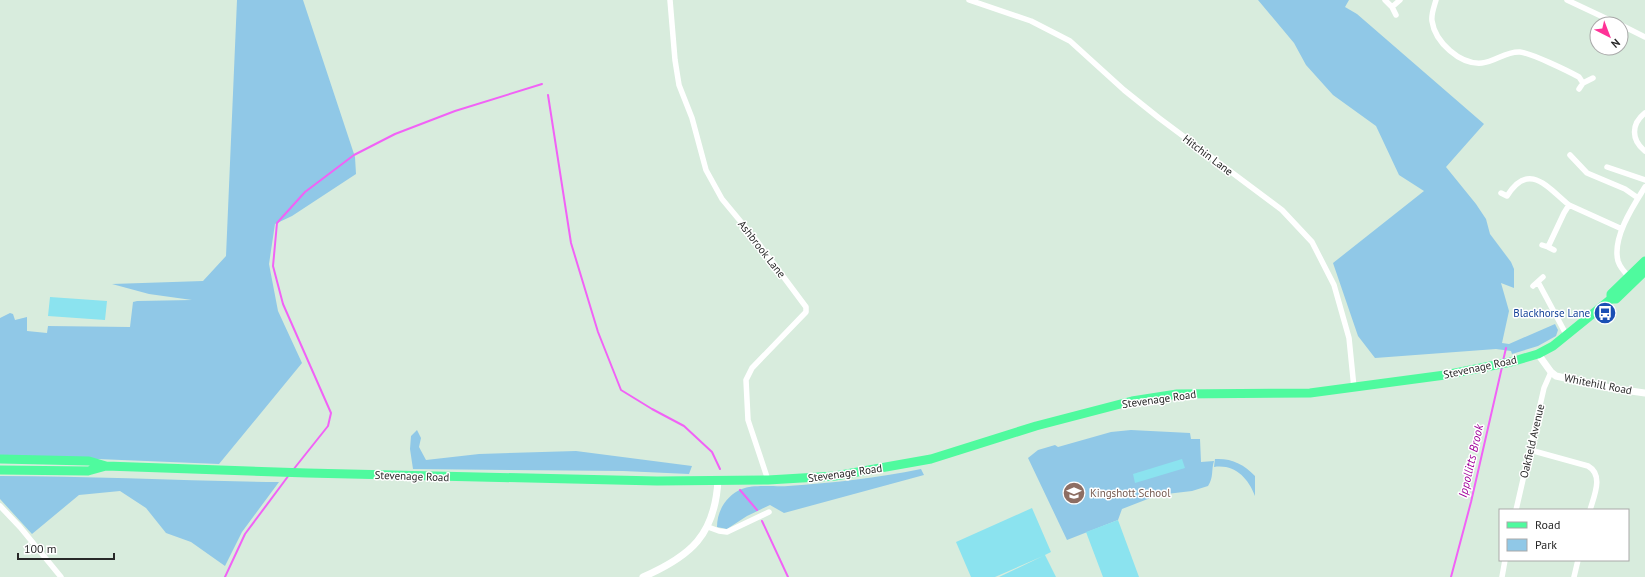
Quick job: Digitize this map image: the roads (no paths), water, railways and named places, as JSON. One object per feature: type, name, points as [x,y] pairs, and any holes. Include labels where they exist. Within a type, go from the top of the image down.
[{"type":"main road","name":"Stevenage Road","points":[[1631,279],[1645,261]]},
{"type":"main road","name":"Stevenage Road","points":[[106,466],[523,479],[768,480],[835,476],[931,459],[1036,426],[1132,401],[1177,394],[1310,393],[1445,375],[1511,362],[1538,354],[1567,336],[1611,299],[1611,294],[1631,279],[1645,271]]},
{"type":"main road","points":[[0,459],[89,461],[106,466]]},
{"type":"main road","points":[[0,470],[88,471],[106,466]]},
{"type":"street","name":"Ashbrook Lane","points":[[670,0],[675,60],[680,85],[692,118],[706,170],[722,198],[756,240],[806,307],[806,312],[752,368],[746,380],[748,420],[768,480]]},
{"type":"street","name":"Hitchin Lane","points":[[969,0],[1031,21],[1070,41],[1148,109],[1282,210],[1312,242],[1334,285],[1349,338],[1354,388]]},
{"type":"street","points":[[1385,0],[1392,7],[1396,15]]},
{"type":"street","points":[[1392,7],[1400,0]]},
{"type":"street","points":[[1436,0],[1432,16],[1435,30],[1443,42],[1465,61],[1477,63],[1488,62],[1506,54],[1520,52],[1576,76],[1583,83]]},
{"type":"street","points":[[1568,0],[1601,16]]},
{"type":"street","points":[[1629,29],[1645,37]]},
{"type":"street","points":[[1579,89],[1583,83],[1593,78]]},
{"type":"street","points":[[1645,113],[1637,120],[1634,134],[1639,146],[1645,151]]},
{"type":"street","points":[[1570,155],[1587,173],[1625,189],[1638,198]]},
{"type":"street","points":[[1607,167],[1645,180]]},
{"type":"street","points":[[1507,196],[1514,185],[1521,180],[1532,179],[1543,184],[1569,205],[1622,229]]},
{"type":"street","points":[[1631,279],[1618,262],[1618,250],[1622,229],[1645,187]]},
{"type":"street","points":[[1502,193],[1513,200]]},
{"type":"street","points":[[1548,247],[1569,205]]},
{"type":"street","points":[[1542,245],[1554,250]]},
{"type":"street","points":[[1543,278],[1536,284],[1567,336]]},
{"type":"street","name":"Whitehill Road","points":[[1538,354],[1551,372],[1556,376],[1610,388],[1645,393]]},
{"type":"street","name":"Oakfield Avenue","points":[[1516,509],[1544,388],[1551,372]]},
{"type":"street","points":[[1530,450],[1588,466],[1593,470],[1597,482],[1590,509]]},
{"type":"street","points":[[643,577],[677,561],[698,542],[708,527],[714,510],[718,480]]},
{"type":"street","points":[[0,506],[20,526],[61,577]]},
{"type":"street","points":[[708,527],[727,532],[769,512]]},
{"type":"street","points":[[1502,577],[1505,561]]},
{"type":"street","points":[[1574,577],[1578,561]]},
{"type":"waterway","points":[[293,470],[328,426],[331,413],[283,304],[273,266],[277,223],[305,192],[354,155],[395,134],[455,111],[542,84]]},
{"type":"waterway","points":[[548,95],[571,243],[598,332],[621,390],[684,426],[712,452],[720,469]]},
{"type":"waterway","name":"Ippollitts Brook","points":[[1503,361],[1506,348]]},
{"type":"waterway","name":"Ippollitts Brook","points":[[1451,577],[1471,502],[1502,367]]},
{"type":"waterway","points":[[225,577],[245,534],[289,475]]},
{"type":"waterway","points":[[740,490],[757,510]]},
{"type":"waterway","points":[[762,521],[788,577]]},
{"type":"place","name":"Blackhorse Lane","points":[[1605,313]]},
{"type":"place","name":"Kingshott School","points":[[1074,493]]}]
